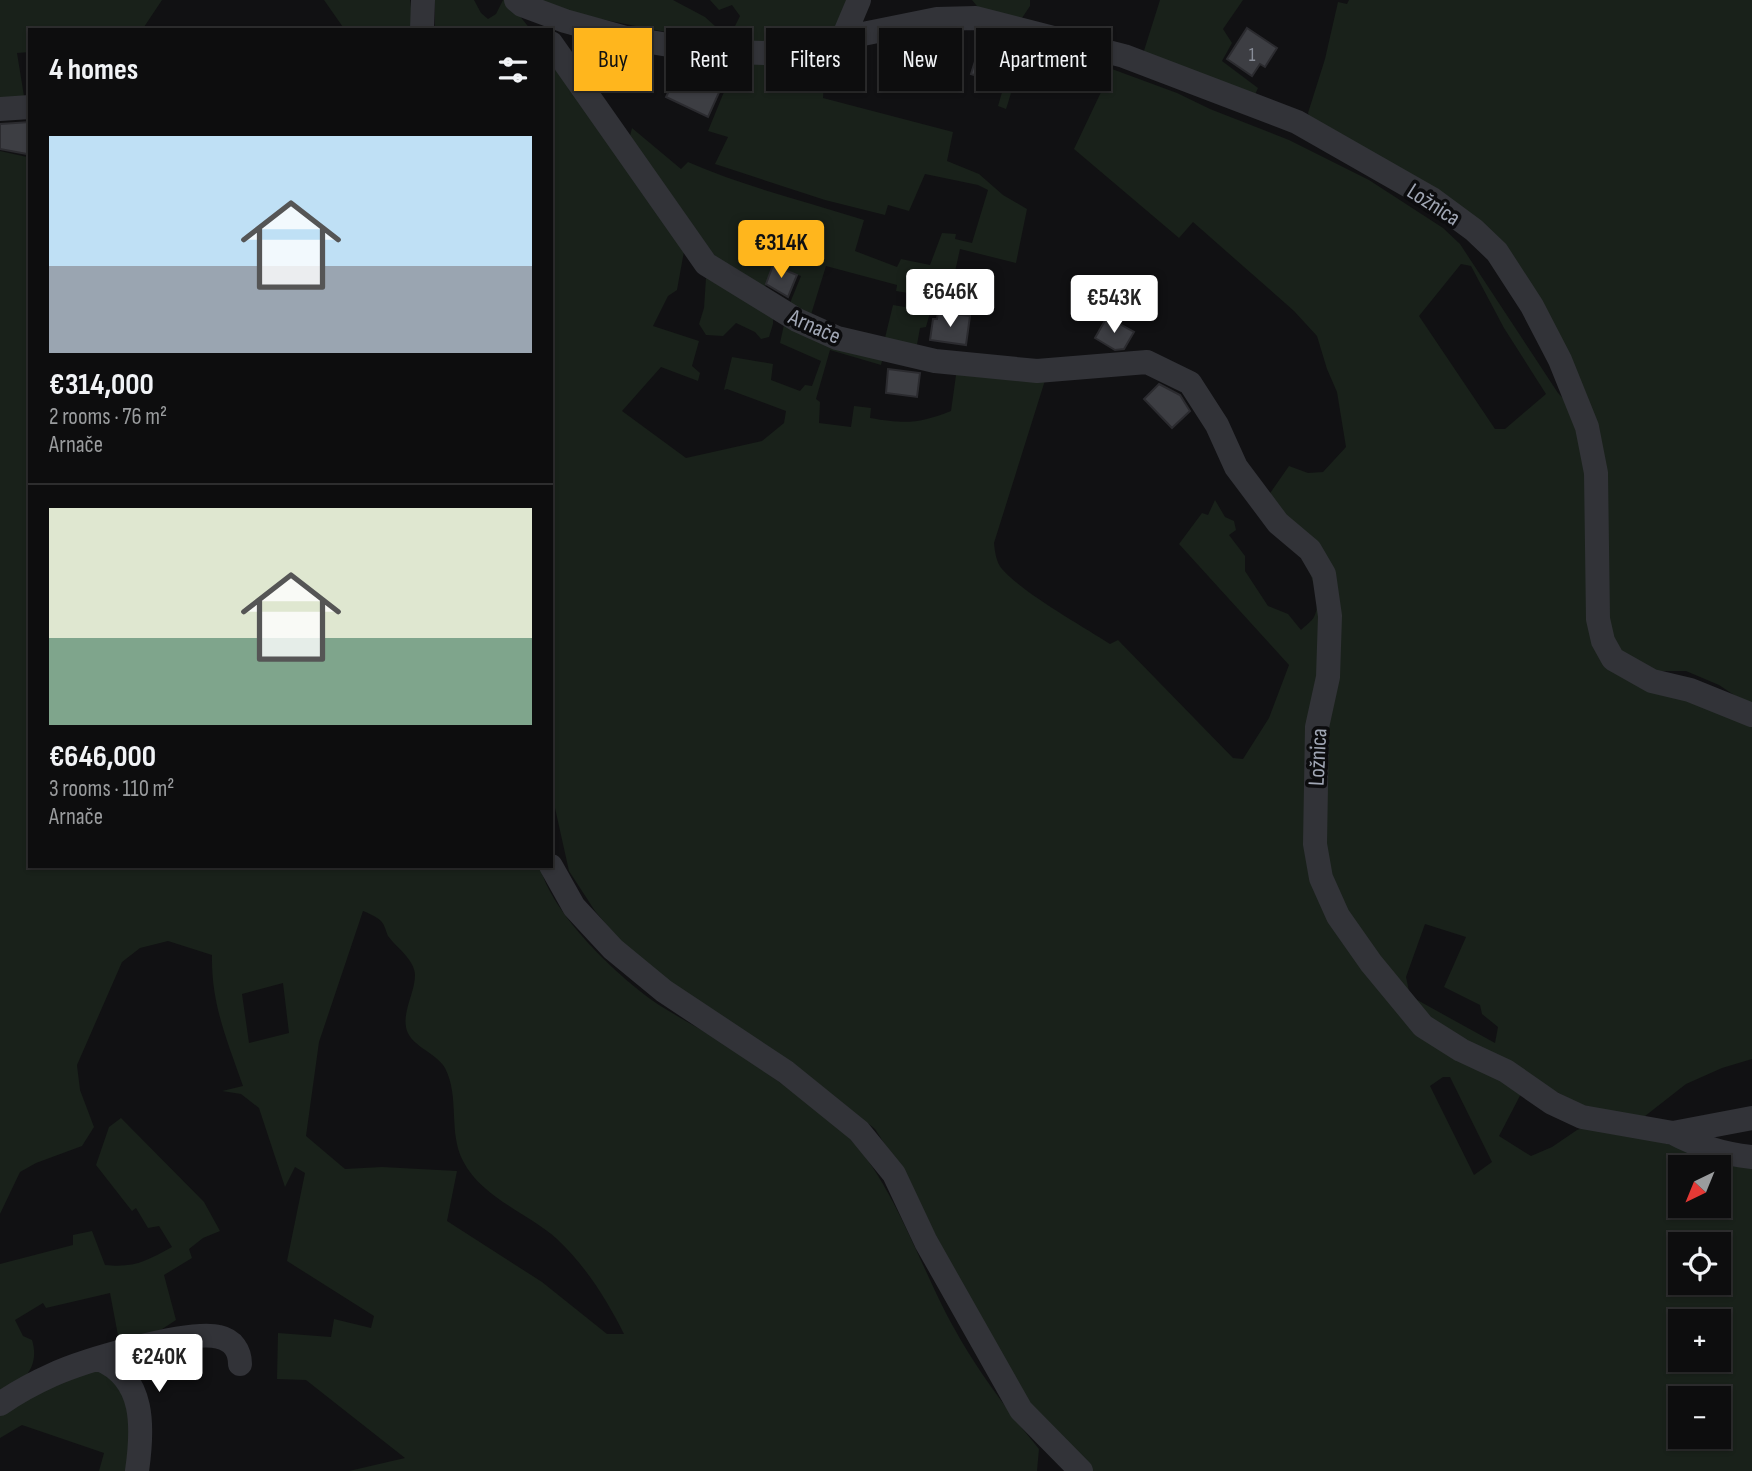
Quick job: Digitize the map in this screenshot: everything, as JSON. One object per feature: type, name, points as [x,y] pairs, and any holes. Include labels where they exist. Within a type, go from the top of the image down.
[{"type":"street","points":[[422,28],[423,0]]},
{"type":"street","points":[[847,28],[859,0]]},
{"type":"street","points":[[519,3],[565,21],[626,38],[705,51],[766,53]]},
{"type":"street","points":[[519,3],[540,28]]},
{"type":"street","name":"Ložnica","points":[[865,34],[937,19],[976,18],[1124,56],[1297,122],[1432,199],[1474,230],[1497,252],[1532,306],[1560,360],[1587,427],[1596,473],[1598,619],[1608,650],[1614,659],[1652,681],[1690,690],[1752,715]]},
{"type":"street","name":"Arnače","points":[[553,46],[706,264],[797,320],[850,342],[935,361],[1037,371]]},
{"type":"street","points":[[0,109],[28,107]]},
{"type":"street","name":"Ložnica","points":[[1037,371],[1147,362],[1190,383],[1217,425],[1237,467],[1278,523],[1310,550],[1324,574],[1330,616],[1328,677],[1317,727],[1315,808],[1315,844],[1321,878],[1338,916],[1406,1008],[1423,1026],[1461,1050],[1506,1070],[1552,1103],[1582,1117],[1673,1133],[1697,1146],[1752,1157]]},
{"type":"street","points":[[552,868],[574,906],[614,949],[664,991],[786,1072],[859,1131],[894,1174],[926,1242],[1021,1410],[1081,1471]]},
{"type":"street","name":"Ložnica","points":[[1673,1133],[1752,1118]]},
{"type":"street","points":[[0,1405],[52,1374],[152,1344],[203,1336],[220,1337],[233,1344],[240,1356],[240,1364]]},
{"type":"street","points":[[99,1359],[122,1374],[133,1388],[139,1405],[136,1471]]},
{"type":"shaded area","points":[[0,0],[162,0],[143,28],[28,28],[28,52],[17,53],[24,96],[0,105]]},
{"type":"shaded area","points":[[324,0],[410,0],[414,28],[344,28]]},
{"type":"shaded area","points":[[435,0],[474,0],[488,19],[496,14],[503,0],[507,0],[529,28],[435,28]]},
{"type":"shaded area","points":[[534,0],[673,0],[705,17],[716,28],[666,28],[666,32],[555,10]]},
{"type":"shaded area","points":[[710,0],[852,0],[843,28],[766,28],[766,42],[752,43],[752,28],[734,28],[740,16],[732,5],[719,10]]},
{"type":"shaded area","points":[[972,0],[1030,0],[1030,6],[1022,18],[986,17]]},
{"type":"shaded area","points":[[1160,0],[1243,0],[1223,29],[1232,43],[1222,61],[1258,88],[1252,101],[1142,57]]},
{"type":"shaded area","points":[[1349,0],[1752,0],[1752,707],[1719,685],[1686,671],[1653,671],[1624,659],[1604,624],[1603,470],[1517,268],[1311,122],[1308,113],[1325,59],[1338,2],[1347,4]]},
{"type":"shaded area","points":[[766,57],[766,91],[823,91],[823,98],[953,132],[947,161],[979,174],[1003,195],[1027,209],[1016,263],[960,249],[949,299],[934,298],[926,327],[920,328],[916,350],[883,346],[893,305],[905,307],[908,293],[896,291],[897,285],[826,266],[809,321],[790,303],[801,276],[773,267],[762,295],[716,258],[630,136],[632,128],[681,169],[688,162],[753,186],[864,220],[855,251],[897,267],[901,259],[930,265],[942,233],[956,234],[955,239],[972,243],[988,190],[978,185],[925,174],[909,211],[888,205],[885,215],[825,200],[715,164],[728,137],[708,131],[724,91],[752,91],[754,58]]},
{"type":"shaded area","points":[[553,59],[685,246],[677,290],[668,296],[653,326],[699,341],[692,366],[700,373],[698,381],[661,367],[622,411],[686,458],[762,441],[784,423],[786,411],[724,390],[732,357],[773,364],[771,380],[800,391],[805,385],[812,386],[821,361],[780,343],[785,320],[883,357],[881,365],[830,350],[816,399],[820,402],[819,423],[851,427],[854,406],[871,408],[870,418],[902,422],[920,421],[951,411],[957,368],[1047,374],[994,543],[998,563],[1011,578],[1053,608],[1110,644],[1118,640],[1233,758],[1243,759],[1269,718],[1289,665],[1179,544],[1202,513],[1208,515],[1215,500],[1225,517],[1234,521],[1236,530],[1229,535],[1245,556],[1245,571],[1268,606],[1288,614],[1301,630],[1314,617],[1317,605],[1307,565],[1321,586],[1309,841],[1386,990],[1524,1088],[1499,1136],[1531,1156],[1591,1125],[1712,1155],[1668,1155],[1668,1218],[1731,1218],[1731,1160],[1752,1165],[1752,1471],[1091,1471],[1028,1403],[982,1326],[907,1179],[875,1129],[794,1064],[662,976],[626,948],[595,911],[569,871],[553,799]],"holes":[[[1443,1077],[1450,1077],[1492,1162],[1474,1175],[1430,1086]]]},
{"type":"shaded area","points":[[1111,69],[1289,140],[1369,180],[1443,228],[1460,244],[1558,393],[1574,410],[1583,437],[1594,647],[1752,721],[1752,1059],[1722,1068],[1686,1084],[1640,1120],[1600,1115],[1435,1027],[1364,945],[1322,856],[1334,617],[1268,496],[1289,466],[1308,473],[1323,472],[1346,447],[1337,392],[1317,336],[1294,311],[1193,222],[1179,238],[1074,149],[1102,91],[1111,91]],"holes":[[[1461,264],[1471,266],[1504,328],[1546,394],[1505,429],[1495,429],[1419,316]],[[1425,924],[1466,937],[1444,987],[1480,1005],[1482,1014],[1498,1027],[1495,1043],[1410,996],[1406,977]]]},
{"type":"shaded area","points":[[1002,91],[1012,91],[1006,109],[998,106]]},
{"type":"shaded area","points":[[0,151],[27,157],[28,153],[28,868],[541,868],[547,885],[572,924],[625,979],[659,1005],[719,1041],[786,1087],[842,1131],[860,1149],[890,1197],[963,1344],[993,1390],[1039,1449],[1037,1471],[349,1471],[405,1458],[306,1380],[277,1379],[278,1333],[331,1337],[334,1319],[371,1328],[374,1316],[287,1261],[305,1173],[295,1167],[285,1187],[259,1108],[241,1094],[222,1091],[243,1086],[217,1006],[212,955],[168,941],[140,948],[122,962],[77,1065],[80,1090],[94,1127],[82,1146],[36,1163],[20,1172],[0,1214]],"holes":[[[363,911],[381,921],[388,936],[409,959],[414,969],[406,1027],[412,1039],[445,1068],[452,1091],[456,1138],[463,1161],[471,1174],[493,1195],[545,1230],[567,1249],[595,1284],[624,1334],[607,1334],[542,1282],[447,1221],[457,1171],[382,1167],[345,1169],[306,1136],[319,1042]],[[283,983],[289,1033],[249,1043],[242,994]]]},
{"type":"shaded area","points":[[706,278],[773,315],[769,337],[761,339],[755,332],[736,323],[723,336],[706,335],[699,324],[704,308]]},
{"type":"shaded area","points":[[121,1118],[204,1202],[220,1231],[203,1238],[189,1249],[192,1258],[164,1275],[176,1320],[153,1335],[120,1346],[110,1293],[46,1308],[43,1303],[15,1320],[23,1336],[32,1340],[34,1360],[27,1375],[0,1401],[0,1264],[73,1245],[73,1235],[92,1231],[105,1265],[140,1262],[172,1247],[159,1226],[148,1228],[136,1208],[132,1211],[96,1165],[109,1127]]},
{"type":"shaded area","points":[[117,1366],[141,1471],[99,1471],[104,1453],[22,1425],[0,1438],[0,1411],[40,1384]]},
{"type":"building","points":[[1247,28],[1277,48],[1265,67],[1260,64],[1252,76],[1227,59]]},
{"type":"building","points":[[976,58],[976,75],[971,74]]},
{"type":"building","points":[[669,91],[720,91],[708,117],[666,97]]},
{"type":"building","points":[[28,122],[27,154],[0,149],[0,124]]},
{"type":"building","points":[[773,265],[797,275],[788,297],[766,284]]},
{"type":"building","points":[[938,312],[970,316],[966,345],[930,340],[933,319],[937,319]]},
{"type":"building","points":[[1107,317],[1134,332],[1124,349],[1115,350],[1095,338]]},
{"type":"building","points":[[888,369],[920,373],[917,397],[886,393]]},
{"type":"building","points":[[1159,384],[1180,395],[1190,411],[1172,428],[1144,399]]}]
